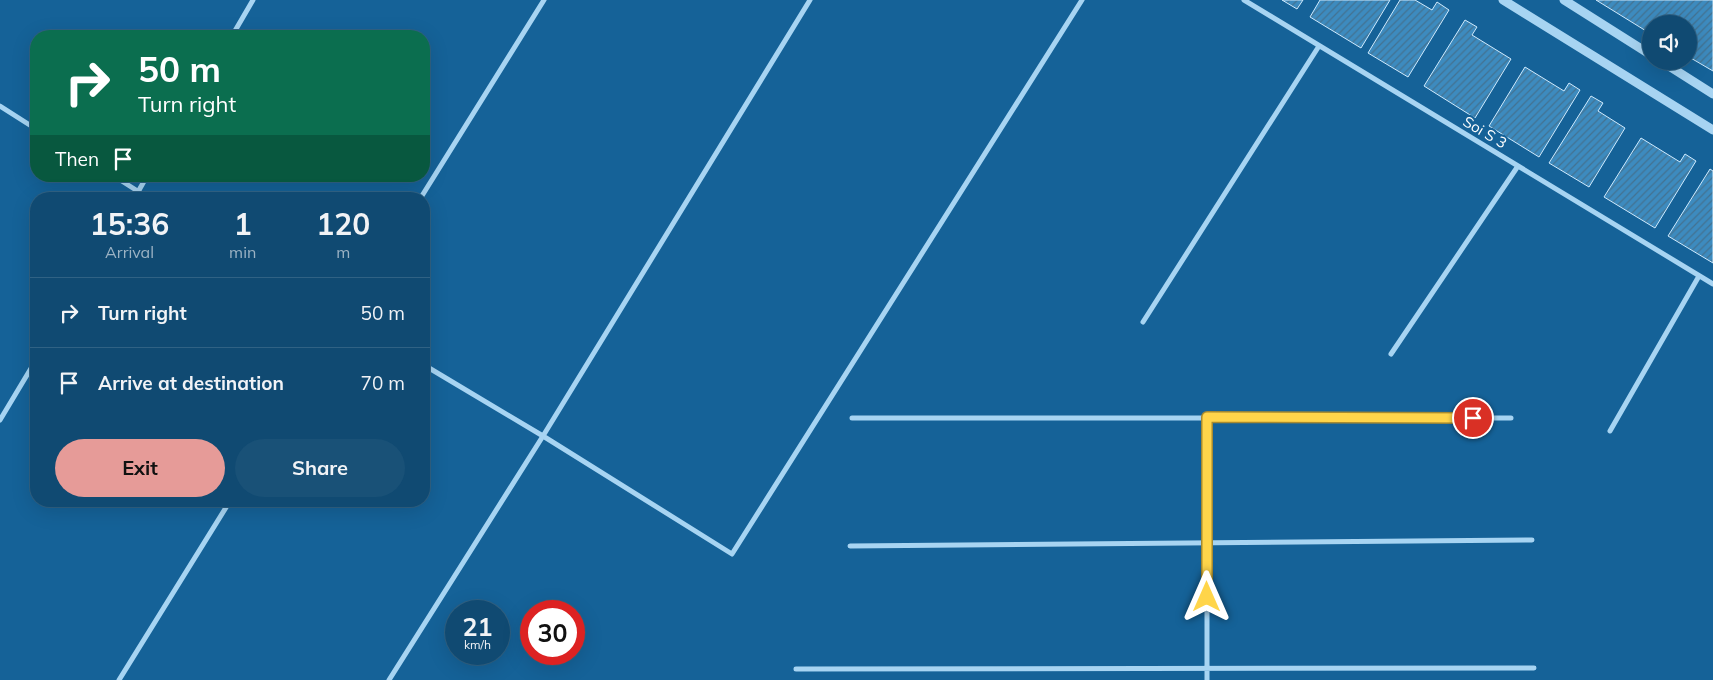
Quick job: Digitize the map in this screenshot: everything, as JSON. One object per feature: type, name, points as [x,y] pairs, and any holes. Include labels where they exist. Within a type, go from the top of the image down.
[{"type":"street","points":[[236,30],[253,0]]},
{"type":"street","points":[[424,192],[544,0]]},
{"type":"street","points":[[389,680],[543,436],[810,0]]},
{"type":"street","points":[[430,369],[543,436],[732,554],[1082,0]]},
{"type":"street","name":"Soi S 3","points":[[1244,0],[1713,284]]},
{"type":"street","points":[[1503,0],[1713,130]]},
{"type":"street","points":[[1564,0],[1642,49]]},
{"type":"street","points":[[1143,322],[1320,46]]},
{"type":"street","points":[[1675,70],[1713,94]]},
{"type":"street","points":[[0,106],[30,124]]},
{"type":"street","points":[[1390,354],[1518,166]]},
{"type":"street","points":[[124,182],[138,191],[143,182]]},
{"type":"street","points":[[1610,431],[1699,276]]},
{"type":"street","points":[[0,420],[30,370]]},
{"type":"street","points":[[1207,417],[1207,680]]},
{"type":"street","points":[[852,418],[1511,418]]},
{"type":"street","points":[[119,680],[226,507]]},
{"type":"street","points":[[850,546],[1532,540]]},
{"type":"street","points":[[796,669],[1534,668]]},
{"type":"building","points":[[1282,0],[1303,0],[1297,9]]},
{"type":"building","points":[[1320,0],[1390,0],[1361,48],[1310,17]]},
{"type":"building","points":[[1400,0],[1415,0],[1432,10],[1437,2],[1449,10],[1408,77],[1368,53]]},
{"type":"building","points":[[1596,0],[1713,0],[1713,71],[1697,62],[1697,15],[1642,15],[1642,28]]},
{"type":"building","points":[[1465,20],[1477,27],[1472,35],[1511,59],[1475,118],[1424,86]]},
{"type":"building","points":[[1525,67],[1564,91],[1569,83],[1580,90],[1539,157],[1489,126]]},
{"type":"building","points":[[1591,96],[1603,103],[1598,111],[1625,128],[1589,187],[1549,163]]},
{"type":"building","points":[[1641,138],[1680,162],[1685,154],[1696,161],[1655,228],[1604,197]]},
{"type":"building","points":[[1710,169],[1713,171],[1713,263],[1668,236]]},
{"type":"route","points":[[1207,597],[1207,417],[1473,418]]}]
